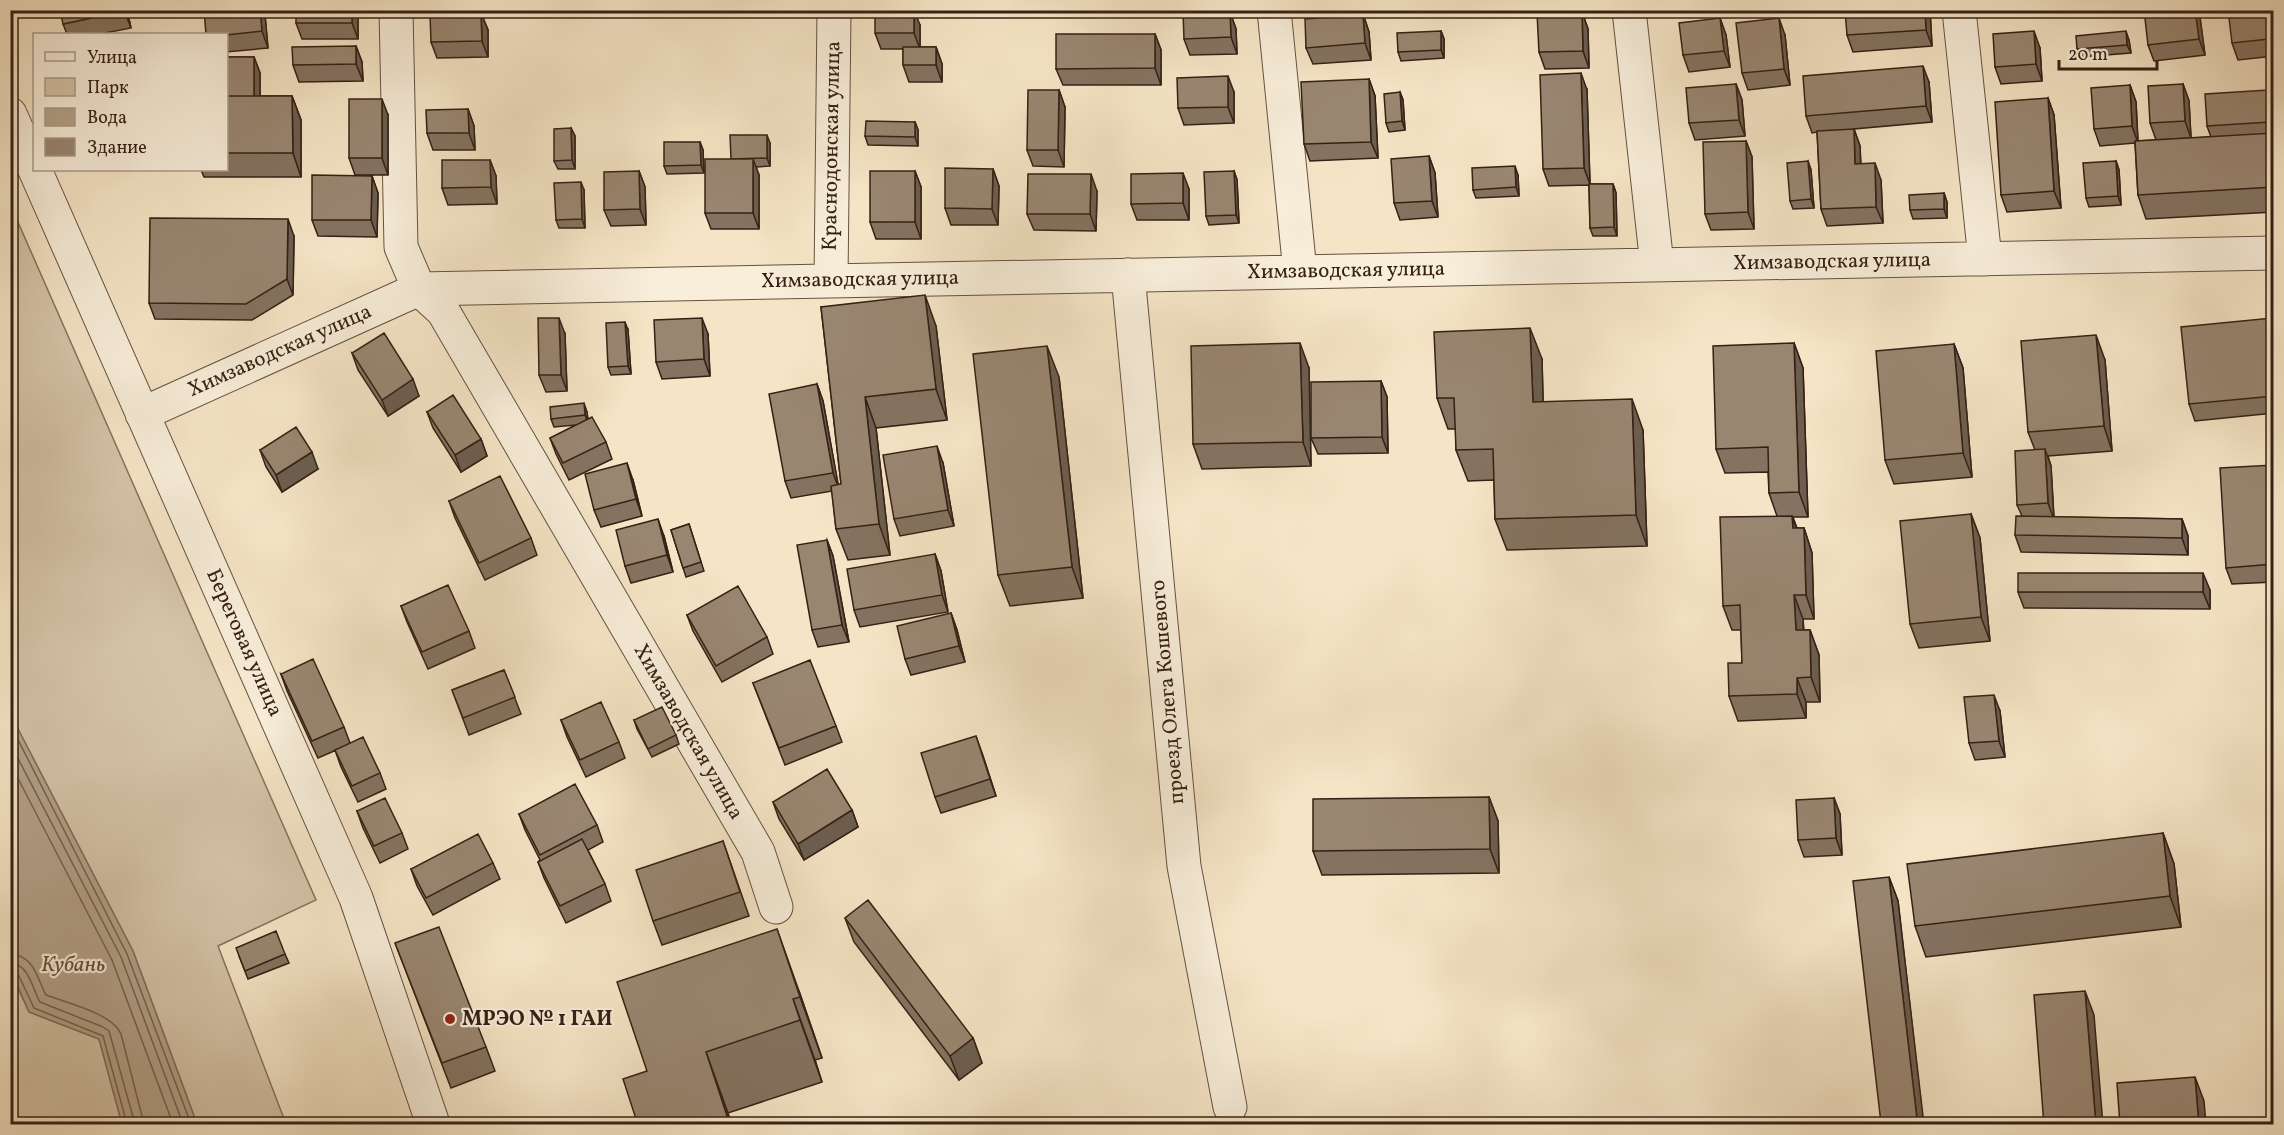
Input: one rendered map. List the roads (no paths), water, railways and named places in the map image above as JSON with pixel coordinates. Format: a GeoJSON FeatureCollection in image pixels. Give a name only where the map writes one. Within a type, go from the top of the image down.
{"type":"FeatureCollection","features":[{"type":"Feature","properties":{"kind":"street"},"geometry":{"type":"LineString","coordinates":[[396,10],[401,247],[419,289]]}},
{"type":"Feature","properties":{"kind":"street","name":"Краснодонская улица"},"geometry":{"type":"LineString","coordinates":[[831,281],[834,10]]}},
{"type":"Feature","properties":{"kind":"street"},"geometry":{"type":"LineString","coordinates":[[1274,10],[1300,272]]}},
{"type":"Feature","properties":{"kind":"street"},"geometry":{"type":"LineString","coordinates":[[1629,10],[1657,265]]}},
{"type":"Feature","properties":{"kind":"street"},"geometry":{"type":"LineString","coordinates":[[1959,10],[1985,259]]}},
{"type":"Feature","properties":{"kind":"street","name":"Береговая улица"},"geometry":{"type":"LineString","coordinates":[[10,114],[33,165]]}},
{"type":"Feature","properties":{"kind":"street","name":"Береговая улица"},"geometry":{"type":"LineString","coordinates":[[36,171],[356,898],[433,1125]]}},
{"type":"Feature","properties":{"kind":"street","name":"Химзаводская улица"},"geometry":{"type":"LineString","coordinates":[[142,414],[419,289],[2274,253]]}},
{"type":"Feature","properties":{"kind":"street","name":"проезд Олега Кошевого"},"geometry":{"type":"LineString","coordinates":[[1128,275],[1184,866],[1230,1107]]}},
{"type":"Feature","properties":{"kind":"street","name":"Химзаводская улица"},"geometry":{"type":"LineString","coordinates":[[419,289],[443,311],[758,852],[776,907]]}},
{"type":"Feature","properties":{"kind":"water","name":"Кубань"},"geometry":{"type":"Polygon","coordinates":[[[10,702],[18,729],[133,951],[197,1124],[122,1124],[99,1039],[29,1012],[11,971],[10,702]]]}},
{"type":"Feature","properties":{"kind":"place","name":"МРЭО № 1 ГАИ"},"geometry":{"type":"Point","coordinates":[450,1019]}}]}
